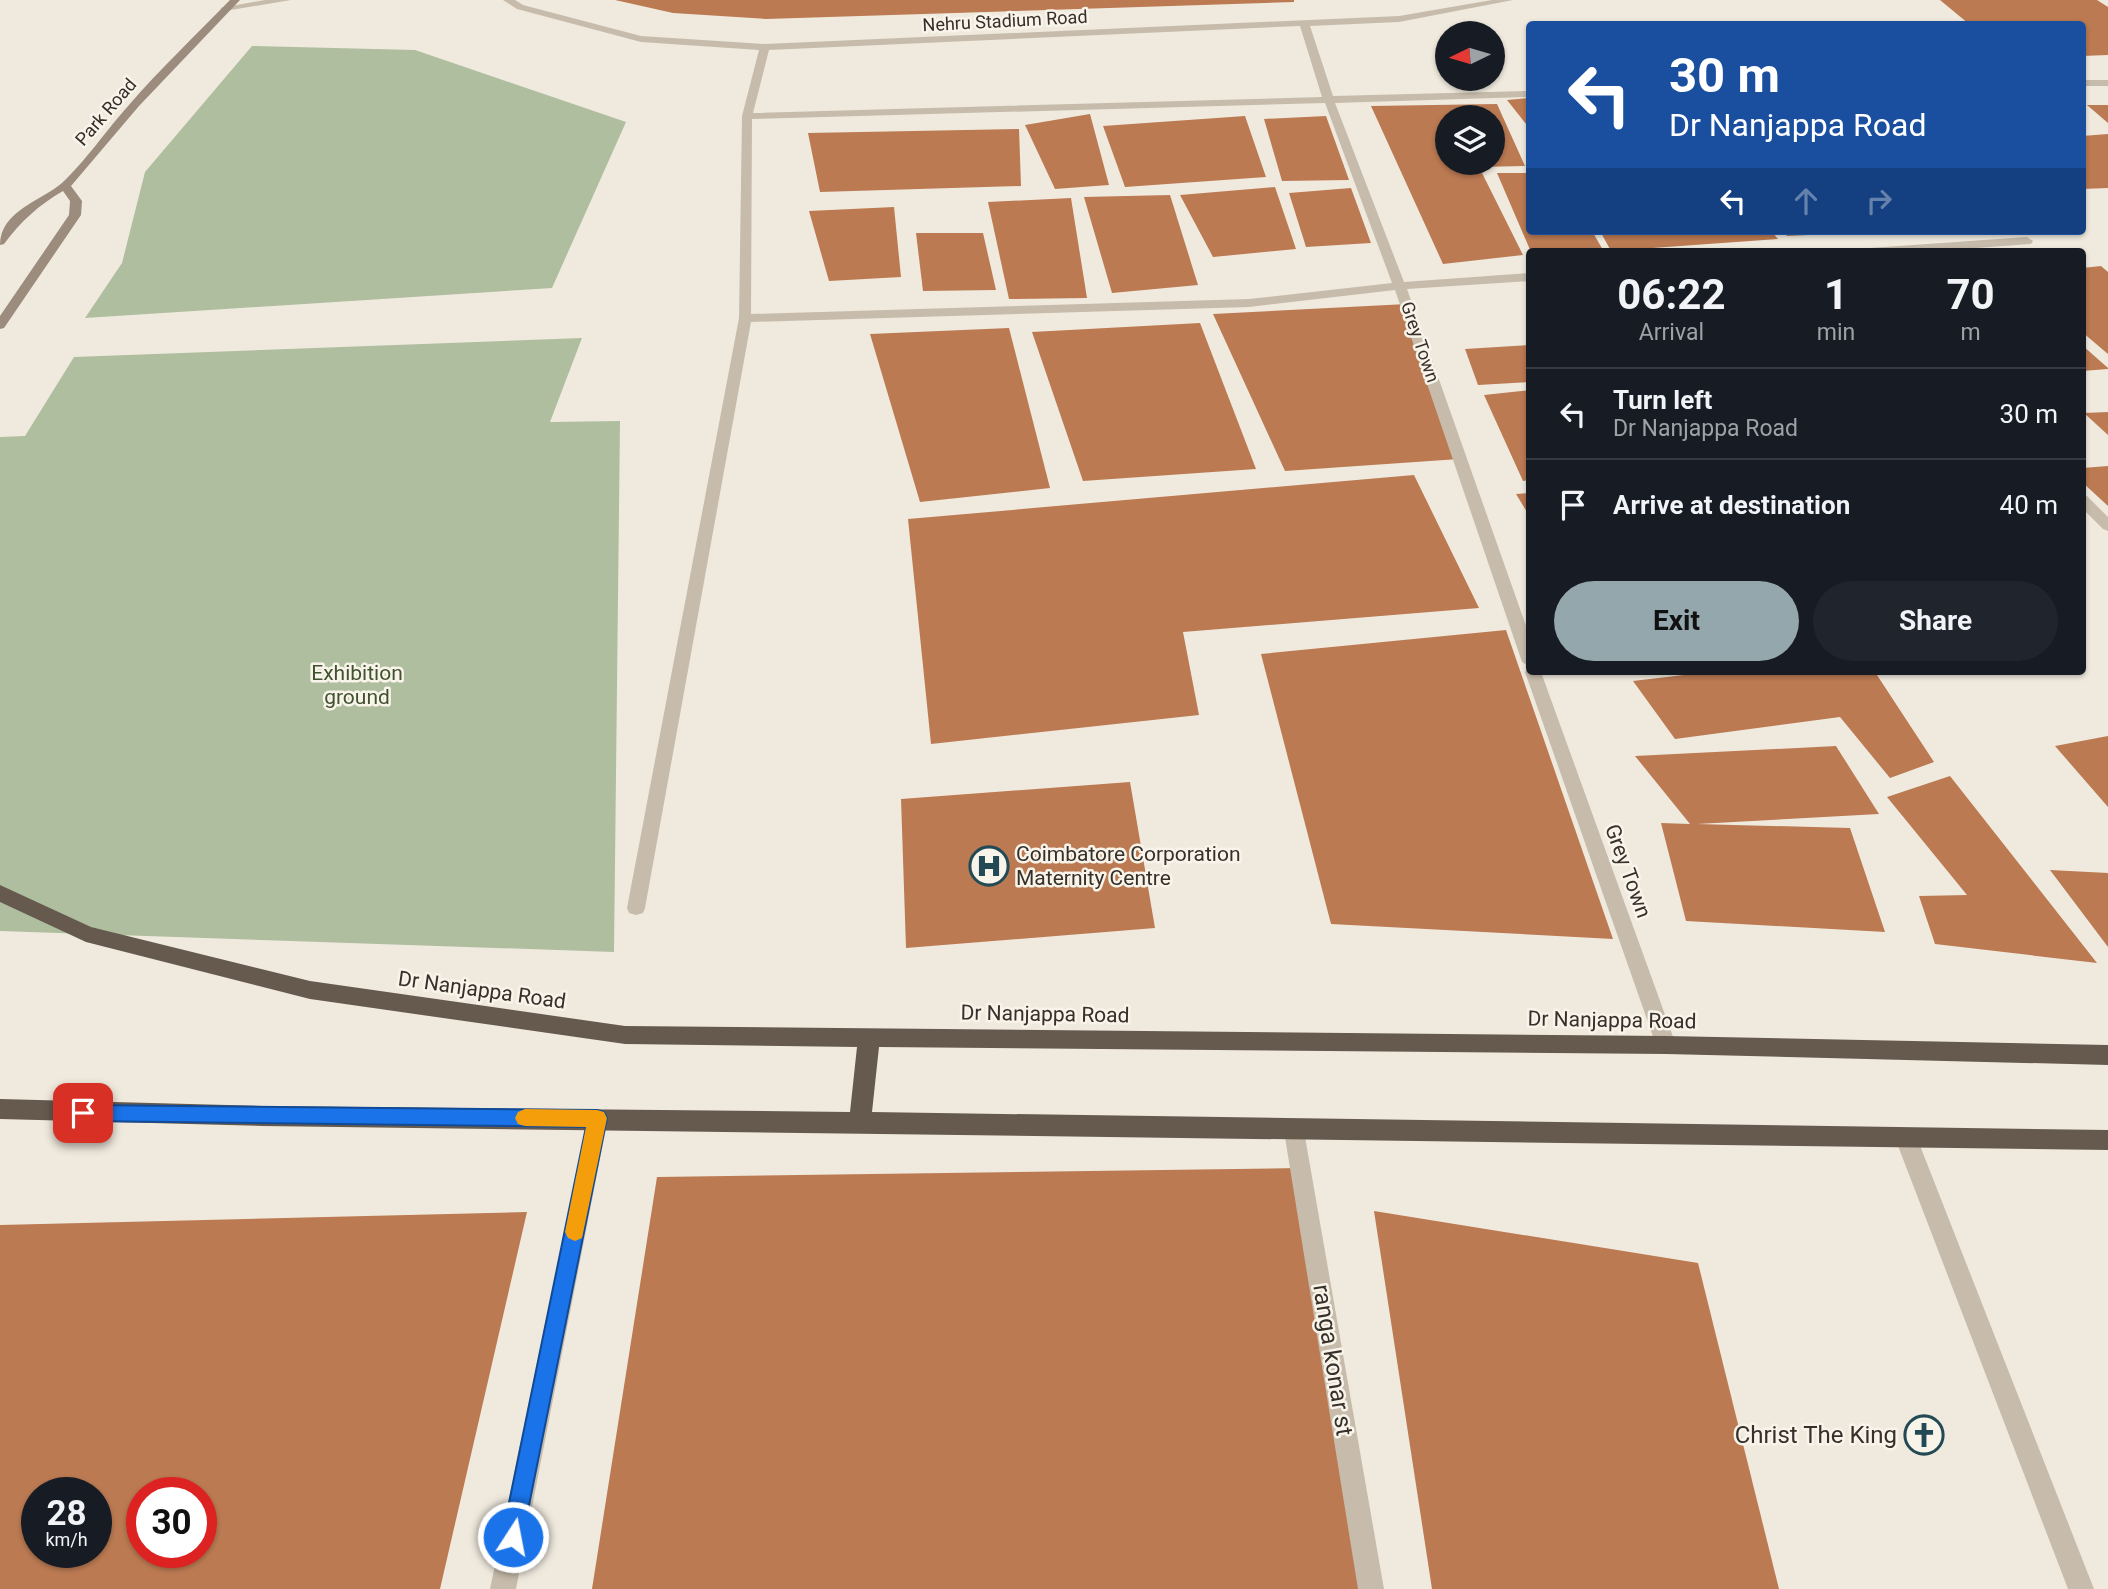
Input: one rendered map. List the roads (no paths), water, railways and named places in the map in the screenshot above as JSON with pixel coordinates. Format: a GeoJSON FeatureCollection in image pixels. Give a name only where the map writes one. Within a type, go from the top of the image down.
{"type":"FeatureCollection","features":[{"type":"Feature","properties":{"kind":"highway","name":"Dr Nanjappa Road"},"geometry":{"type":"LineString","coordinates":[[0,893],[86,934],[310,990],[625,1035],[1666,1045],[2108,1055]]}},
{"type":"Feature","properties":{"kind":"highway"},"geometry":{"type":"LineString","coordinates":[[860,1122],[869,1037]]}},
{"type":"Feature","properties":{"kind":"highway"},"geometry":{"type":"LineString","coordinates":[[0,1109],[138,1115],[597,1118],[1294,1131],[2108,1140]]}},
{"type":"Feature","properties":{"kind":"main road","name":"Park Road"},"geometry":{"type":"LineString","coordinates":[[0,242],[17,219],[41,199],[65,186],[135,104],[235,0]]}},
{"type":"Feature","properties":{"kind":"main road"},"geometry":{"type":"LineString","coordinates":[[0,325],[75,215],[76,201],[65,186]]}},
{"type":"Feature","properties":{"kind":"street"},"geometry":{"type":"LineString","coordinates":[[225,8],[286,0]]}},
{"type":"Feature","properties":{"kind":"street","name":"Nehru Stadium Road"},"geometry":{"type":"LineString","coordinates":[[508,0],[520,7],[641,39],[765,47],[1399,19],[1508,0]]}},
{"type":"Feature","properties":{"kind":"street","name":"Grey Town"},"geometry":{"type":"LineString","coordinates":[[1304,23],[1328,98],[1400,286],[1526,650]]}},
{"type":"Feature","properties":{"kind":"street"},"geometry":{"type":"LineString","coordinates":[[636,908],[745,318],[747,116],[765,47]]}},
{"type":"Feature","properties":{"kind":"street"},"geometry":{"type":"LineString","coordinates":[[2086,83],[2108,83]]}},
{"type":"Feature","properties":{"kind":"street"},"geometry":{"type":"LineString","coordinates":[[747,116],[1526,94]]}},
{"type":"Feature","properties":{"kind":"street"},"geometry":{"type":"LineString","coordinates":[[1922,248],[2027,240]]}},
{"type":"Feature","properties":{"kind":"street"},"geometry":{"type":"LineString","coordinates":[[745,318],[1249,303],[1400,286],[1526,277]]}},
{"type":"Feature","properties":{"kind":"street"},"geometry":{"type":"LineString","coordinates":[[2086,503],[2108,526]]}},
{"type":"Feature","properties":{"kind":"street","name":"Grey Town"},"geometry":{"type":"LineString","coordinates":[[1534,675],[1666,1045]]}},
{"type":"Feature","properties":{"kind":"street"},"geometry":{"type":"LineString","coordinates":[[503,1589],[597,1118]]}},
{"type":"Feature","properties":{"kind":"street","name":"ranga konar st"},"geometry":{"type":"LineString","coordinates":[[1294,1131],[1371,1589]]}},
{"type":"Feature","properties":{"kind":"street"},"geometry":{"type":"LineString","coordinates":[[1906,1138],[2081,1589]]}},
{"type":"Feature","properties":{"kind":"place","name":"Coimbatore Corporation Maternity Centre"},"geometry":{"type":"Point","coordinates":[989,866]}},
{"type":"Feature","properties":{"kind":"place","name":"Christ The King"},"geometry":{"type":"Point","coordinates":[1924,1435]}},
{"type":"Feature","properties":{"kind":"park label","name":"Exhibition ground"},"geometry":{"type":"Point","coordinates":[357,685]}}]}
